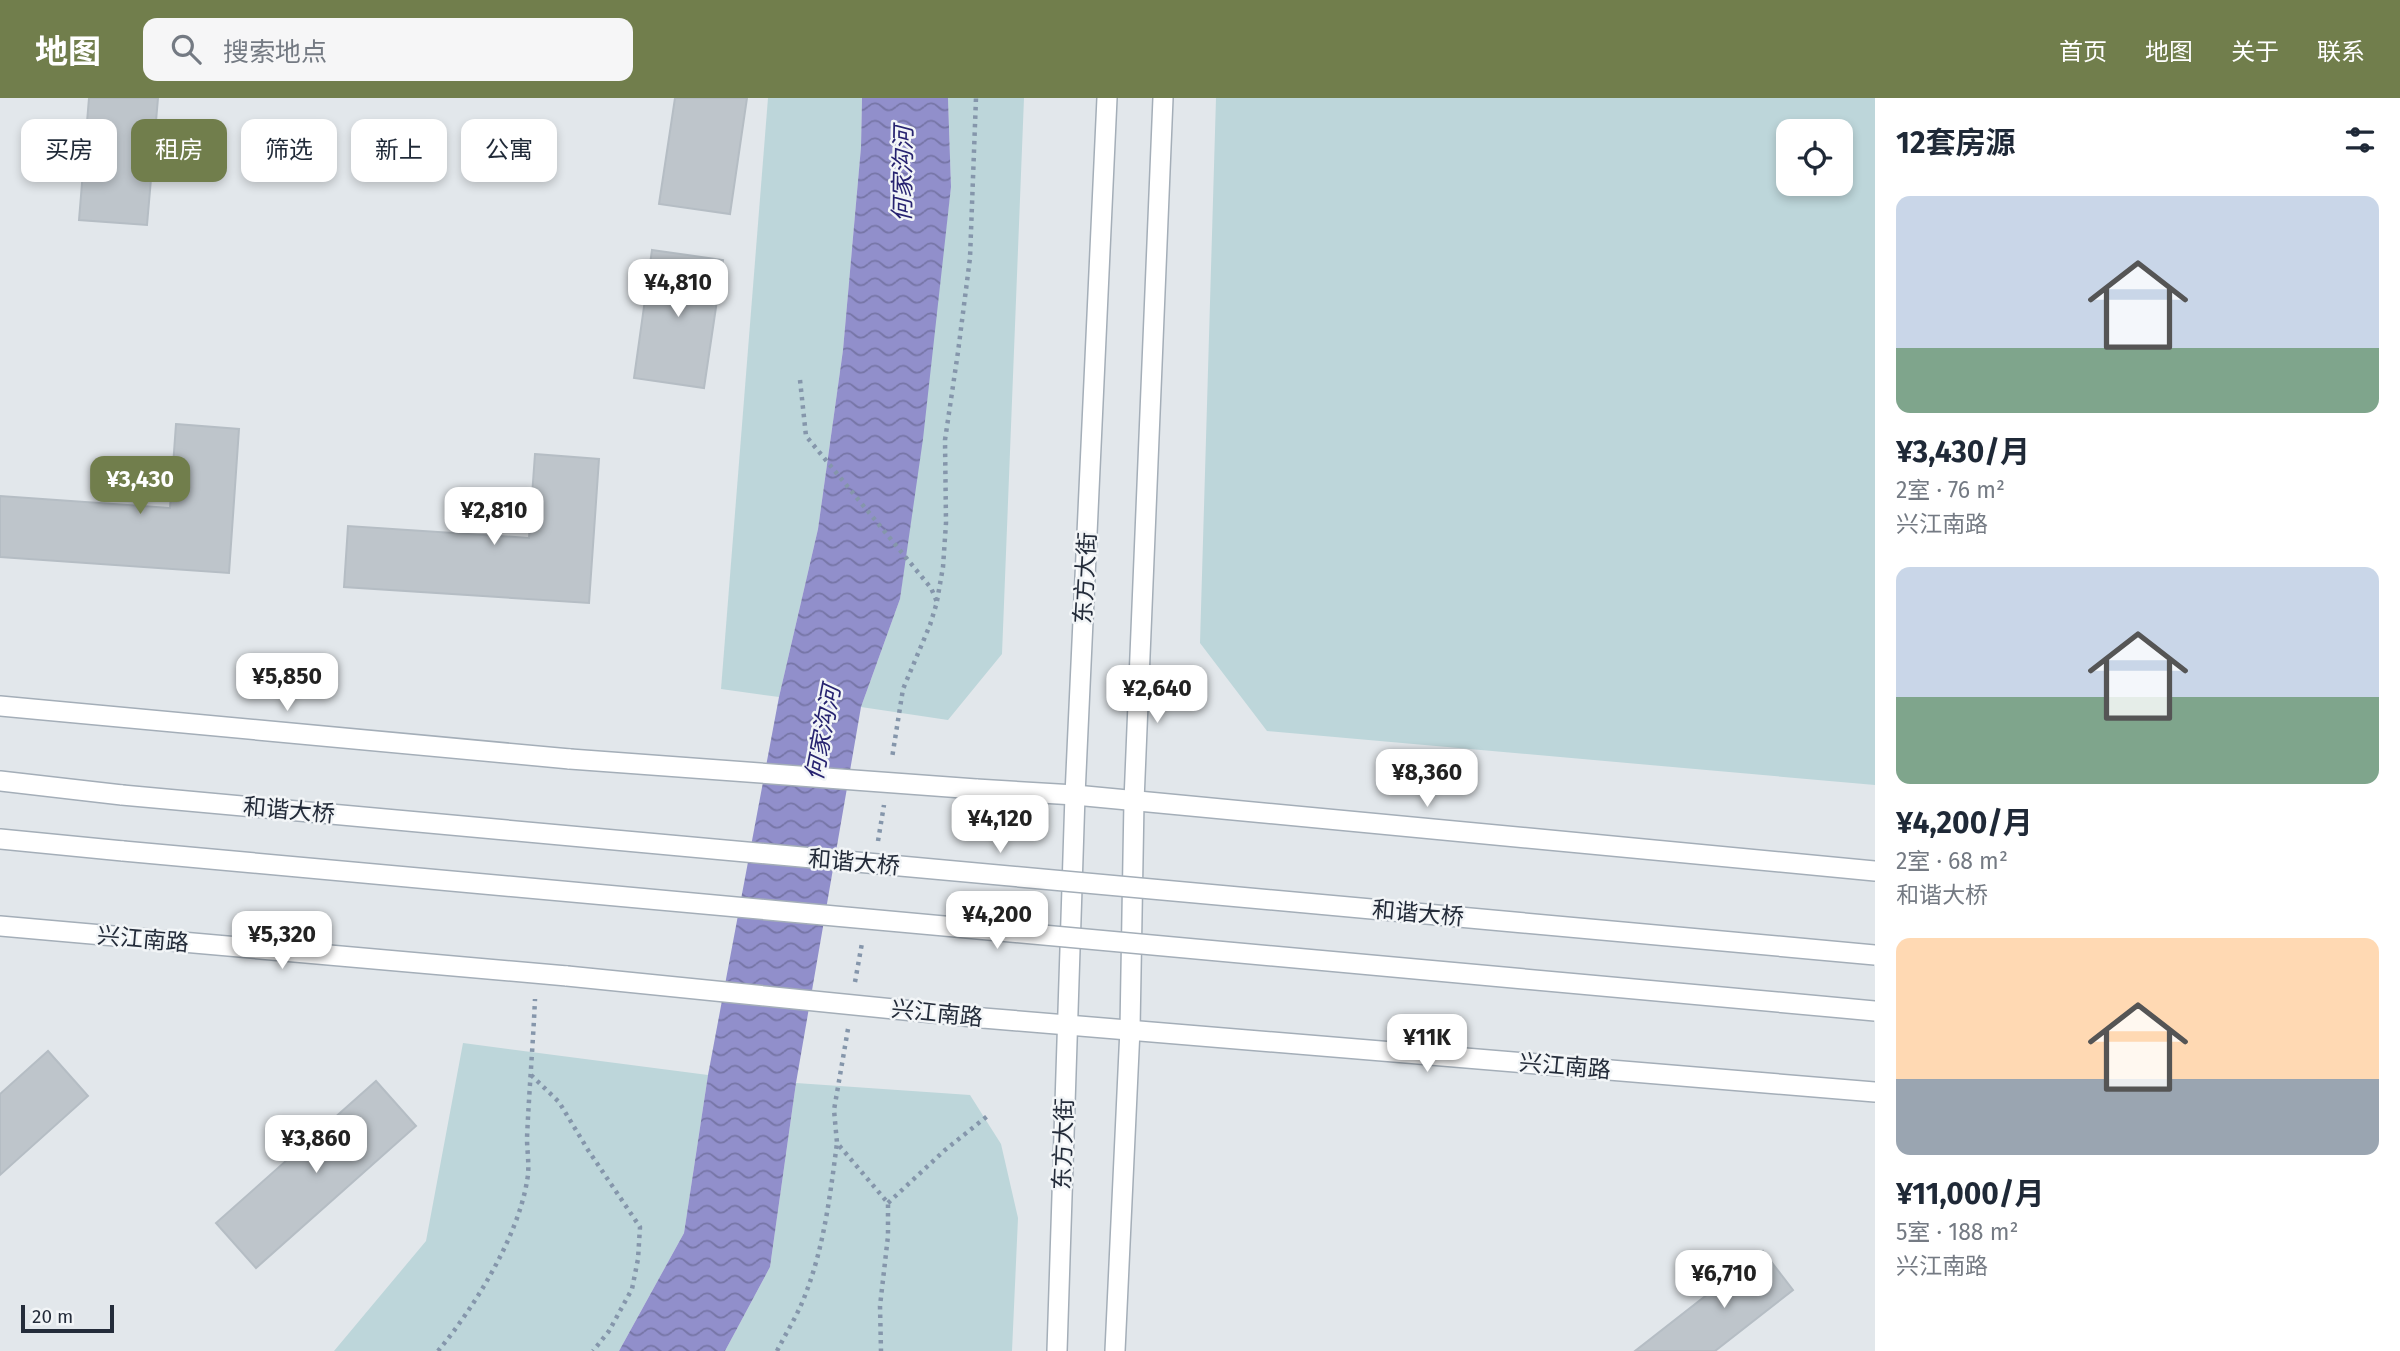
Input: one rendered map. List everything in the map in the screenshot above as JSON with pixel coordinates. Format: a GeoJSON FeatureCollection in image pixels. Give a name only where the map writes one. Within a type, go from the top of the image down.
{"type":"FeatureCollection","features":[{"type":"Feature","properties":{"kind":"main road","name":"东方大街"},"geometry":{"type":"LineString","coordinates":[[1057,1351],[1075,795],[1107,98]]}},
{"type":"Feature","properties":{"kind":"main road"},"geometry":{"type":"LineString","coordinates":[[1115,1351],[1130,1029],[1134,802],[1163,98]]}},
{"type":"Feature","properties":{"kind":"main road"},"geometry":{"type":"LineString","coordinates":[[0,706],[570,760],[1075,795],[1875,871]]}},
{"type":"Feature","properties":{"kind":"main road","name":"和谐大桥"},"geometry":{"type":"LineString","coordinates":[[0,781],[122,795],[1875,955]]}},
{"type":"Feature","properties":{"kind":"main road"},"geometry":{"type":"LineString","coordinates":[[0,839],[1875,1010]]}},
{"type":"Feature","properties":{"kind":"main road","name":"兴江南路"},"geometry":{"type":"LineString","coordinates":[[0,926],[537,973],[983,1018],[1875,1092]]}},
{"type":"Feature","properties":{"kind":"path"},"geometry":{"type":"LineString","coordinates":[[890,771],[903,689],[930,625],[943,567],[946,523],[944,440],[970,258],[976,98]]}},
{"type":"Feature","properties":{"kind":"path"},"geometry":{"type":"LineString","coordinates":[[800,380],[806,436],[916,570],[937,602]]}},
{"type":"Feature","properties":{"kind":"path"},"geometry":{"type":"LineString","coordinates":[[877,852],[885,798]]}},
{"type":"Feature","properties":{"kind":"path"},"geometry":{"type":"LineString","coordinates":[[854,988],[863,933]]}},
{"type":"Feature","properties":{"kind":"path"},"geometry":{"type":"LineString","coordinates":[[438,1351],[462,1322],[496,1264],[528,1180],[537,973]]}},
{"type":"Feature","properties":{"kind":"path"},"geometry":{"type":"LineString","coordinates":[[777,1351],[803,1300],[825,1232],[837,1143],[834,1110],[848,1029]]}},
{"type":"Feature","properties":{"kind":"path"},"geometry":{"type":"LineString","coordinates":[[531,1075],[559,1102],[587,1150],[640,1227],[638,1259],[632,1289],[609,1331],[593,1351]]}},
{"type":"Feature","properties":{"kind":"path"},"geometry":{"type":"LineString","coordinates":[[888,1203],[954,1142],[990,1114]]}},
{"type":"Feature","properties":{"kind":"path"},"geometry":{"type":"LineString","coordinates":[[837,1143],[888,1203],[888,1236],[880,1306],[881,1351]]}},
{"type":"Feature","properties":{"kind":"shaded area"},"geometry":{"type":"Polygon","coordinates":[[[768,98],[862,98],[861,147],[843,350],[818,529],[779,697],[721,689],[768,98]]]}},
{"type":"Feature","properties":{"kind":"shaded area"},"geometry":{"type":"Polygon","coordinates":[[[948,98],[1024,98],[1002,654],[948,720],[861,707],[900,599],[951,187],[948,98]]]}},
{"type":"Feature","properties":{"kind":"shaded area"},"geometry":{"type":"Polygon","coordinates":[[[1216,98],[1875,98],[1875,785],[1267,731],[1200,643],[1216,98]]]}},
{"type":"Feature","properties":{"kind":"shaded area"},"geometry":{"type":"Polygon","coordinates":[[[463,1043],[708,1075],[684,1233],[619,1351],[334,1351],[426,1241],[463,1043]]]}},
{"type":"Feature","properties":{"kind":"shaded area"},"geometry":{"type":"Polygon","coordinates":[[[796,1083],[970,1095],[1001,1144],[1018,1218],[1012,1351],[725,1351],[770,1267],[796,1083]]]}},
{"type":"Feature","properties":{"kind":"water","name":"何家沟河"},"geometry":{"type":"Polygon","coordinates":[[[862,98],[948,98],[951,187],[923,439],[900,599],[861,707],[796,1083],[770,1267],[725,1351],[619,1351],[684,1233],[708,1075],[779,697],[818,529],[843,350],[861,147],[862,98]]]}},
{"type":"Feature","properties":{"kind":"building"},"geometry":{"type":"Polygon","coordinates":[[[89,98],[158,98],[156,119],[131,119],[131,182],[151,182],[147,225],[79,220],[82,182],[117,182],[117,119],[87,119],[89,98]]]}},
{"type":"Feature","properties":{"kind":"building"},"geometry":{"type":"Polygon","coordinates":[[[675,98],[747,98],[730,214],[659,204],[675,98]]]}},
{"type":"Feature","properties":{"kind":"building"},"geometry":{"type":"Polygon","coordinates":[[[652,250],[723,260],[704,388],[634,378],[652,250]]]}},
{"type":"Feature","properties":{"kind":"building"},"geometry":{"type":"Polygon","coordinates":[[[176,424],[239,429],[229,573],[0,557],[0,496],[170,508],[176,424]]]}},
{"type":"Feature","properties":{"kind":"building"},"geometry":{"type":"Polygon","coordinates":[[[535,454],[599,459],[589,603],[344,587],[348,526],[529,538],[535,454]]]}},
{"type":"Feature","properties":{"kind":"building"},"geometry":{"type":"Polygon","coordinates":[[[48,1051],[88,1096],[0,1175],[0,1094],[48,1051]]]}},
{"type":"Feature","properties":{"kind":"building"},"geometry":{"type":"Polygon","coordinates":[[[376,1081],[416,1126],[256,1268],[216,1223],[376,1081]]]}},
{"type":"Feature","properties":{"kind":"building"},"geometry":{"type":"Polygon","coordinates":[[[1763,1251],[1793,1290],[1715,1351],[1635,1351],[1763,1251]]]}}]}
